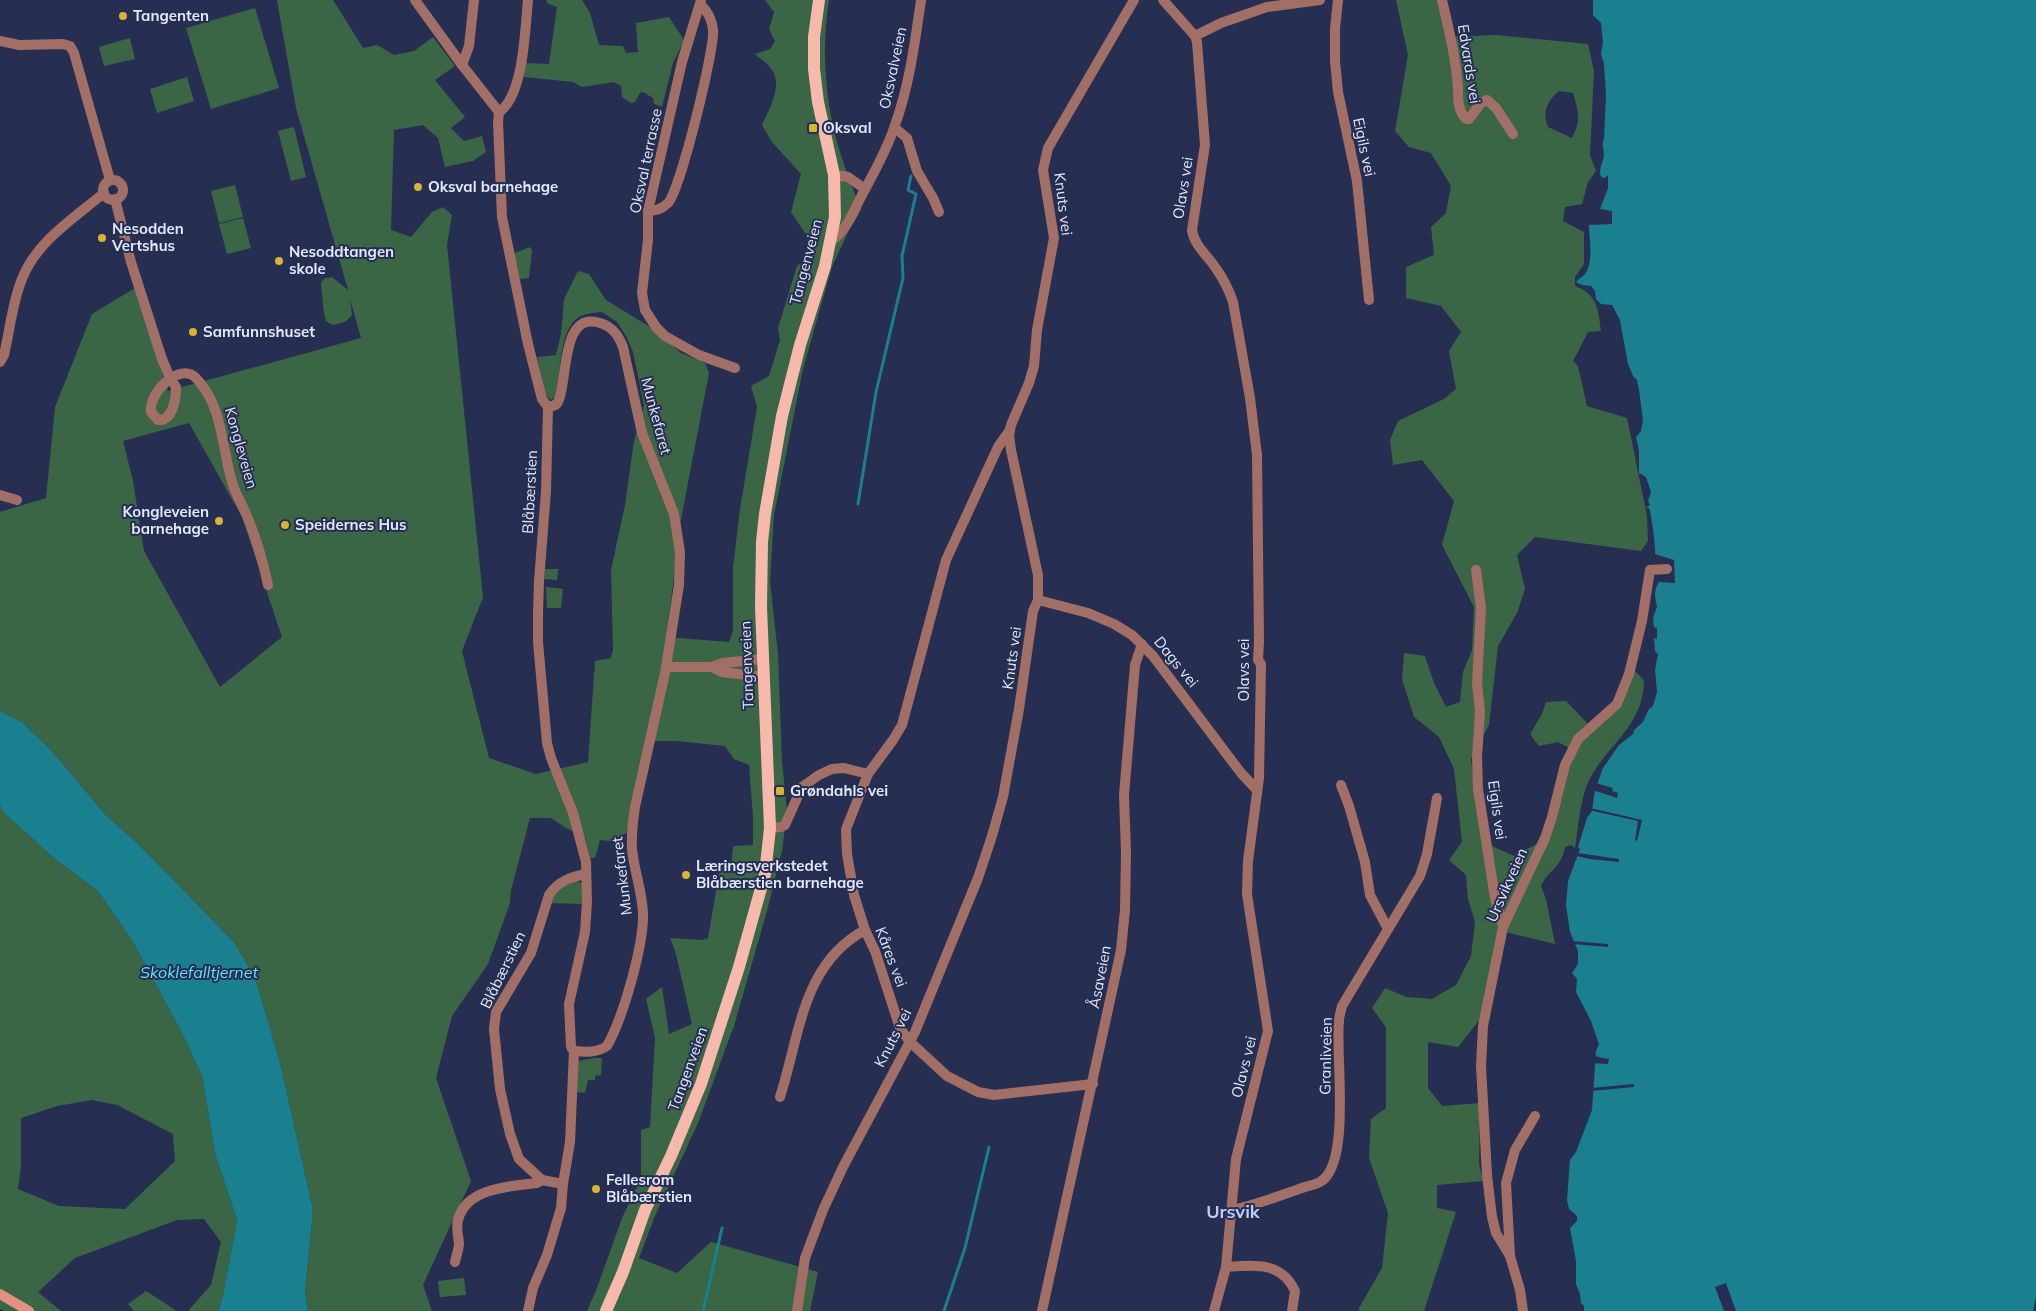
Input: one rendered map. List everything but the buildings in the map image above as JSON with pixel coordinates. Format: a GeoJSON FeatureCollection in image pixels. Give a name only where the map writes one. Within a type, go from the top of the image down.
{"type":"FeatureCollection","features":[{"type":"Feature","properties":{"kind":"main road","name":"Tangenveien"},"geometry":{"type":"LineString","coordinates":[[606,1311],[645,1210],[675,1149],[702,1084],[761,892],[767,858],[770,828],[762,677],[762,550],[770,483],[791,380],[831,241],[836,206],[834,175],[818,102],[814,69],[814,37],[819,0]]}},
{"type":"Feature","properties":{"kind":"main road"},"geometry":{"type":"LineString","coordinates":[[0,1294],[29,1311]]}},
{"type":"Feature","properties":{"kind":"street"},"geometry":{"type":"LineString","coordinates":[[415,0],[499,112],[505,108],[511,99],[516,84],[528,0]]}},
{"type":"Feature","properties":{"kind":"street"},"geometry":{"type":"LineString","coordinates":[[462,65],[469,46],[474,0]]}},
{"type":"Feature","properties":{"kind":"street","name":"Oksvalveien"},"geometry":{"type":"LineString","coordinates":[[831,241],[841,233],[895,128],[910,66],[921,0]]}},
{"type":"Feature","properties":{"kind":"street","name":"Knuts vei"},"geometry":{"type":"LineString","coordinates":[[796,1311],[805,1258],[823,1210],[843,1167],[915,1032],[978,878],[1003,797],[1020,709],[1033,611],[1038,600],[1038,575],[1011,450],[1010,430],[1030,383],[1034,366],[1042,295],[1054,238],[1043,170],[1048,148],[1134,0]]}},
{"type":"Feature","properties":{"kind":"street"},"geometry":{"type":"LineString","coordinates":[[1163,0],[1195,36],[1222,23],[1267,7],[1320,0]]}},
{"type":"Feature","properties":{"kind":"street","name":"Eigils vei"},"geometry":{"type":"LineString","coordinates":[[1338,0],[1335,53],[1338,92],[1357,181],[1369,300]]}},
{"type":"Feature","properties":{"kind":"street","name":"Edvards vei"},"geometry":{"type":"LineString","coordinates":[[1442,0],[1455,55],[1458,98],[1462,115],[1469,119],[1481,103],[1487,100],[1496,108],[1513,134]]}},
{"type":"Feature","properties":{"kind":"street"},"geometry":{"type":"LineString","coordinates":[[648,211],[657,210],[666,205],[675,193],[702,92],[713,41],[713,31],[707,10],[700,2]]}},
{"type":"Feature","properties":{"kind":"street","name":"Oksval terrasse"},"geometry":{"type":"LineString","coordinates":[[700,2],[682,62],[648,211],[648,240],[642,283],[645,310],[656,327],[676,343],[699,355],[735,368]]}},
{"type":"Feature","properties":{"kind":"street","name":"Olavs vei"},"geometry":{"type":"LineString","coordinates":[[1195,36],[1204,116],[1205,144],[1192,230],[1193,237],[1216,268],[1228,288],[1233,302],[1250,398],[1256,455],[1260,641],[1258,660],[1261,664],[1260,770],[1248,862],[1247,894],[1268,1031],[1236,1159],[1226,1267],[1214,1311]]}},
{"type":"Feature","properties":{"kind":"street","name":"Kongleveien"},"geometry":{"type":"LineString","coordinates":[[0,41],[19,45],[63,44],[70,46],[74,53],[110,180],[118,182],[122,187],[122,194],[115,199],[130,262],[162,359],[170,378],[185,373],[194,376],[220,420],[234,487],[248,517],[259,549],[268,585]]}},
{"type":"Feature","properties":{"kind":"street","name":"Blåbærstien"},"geometry":{"type":"LineString","coordinates":[[499,112],[502,217],[528,344],[542,400],[548,407],[544,520],[539,581],[538,642],[547,743],[550,758],[573,813],[586,862],[587,902],[584,932],[568,1004],[571,1047],[574,1051],[570,1142],[558,1220],[547,1255],[533,1288],[528,1311]]}},
{"type":"Feature","properties":{"kind":"street"},"geometry":{"type":"LineString","coordinates":[[895,128],[907,138],[917,171],[934,198],[939,212]]}},
{"type":"Feature","properties":{"kind":"street"},"geometry":{"type":"LineString","coordinates":[[834,175],[848,177],[865,189]]}},
{"type":"Feature","properties":{"kind":"street"},"geometry":{"type":"LineString","coordinates":[[110,180],[104,186],[104,193],[109,199],[115,199]]}},
{"type":"Feature","properties":{"kind":"street"},"geometry":{"type":"LineString","coordinates":[[0,362],[4,355],[21,281],[33,256],[104,193]]}},
{"type":"Feature","properties":{"kind":"street","name":"Munkefaret"},"geometry":{"type":"LineString","coordinates":[[548,407],[554,406],[559,401],[563,384],[566,352],[578,328],[591,321],[612,328],[618,334],[623,347],[642,433],[669,498],[678,532],[680,552],[679,586],[666,666],[634,807],[632,850],[643,912],[641,939],[624,1004],[610,1041],[603,1048],[588,1052],[574,1051]]}},
{"type":"Feature","properties":{"kind":"street"},"geometry":{"type":"LineString","coordinates":[[770,828],[785,825],[802,787],[819,775],[832,770],[844,768],[868,774],[893,740],[902,725],[946,560],[998,446],[1008,429],[1010,430]]}},
{"type":"Feature","properties":{"kind":"street"},"geometry":{"type":"LineString","coordinates":[[0,495],[17,500]]}},
{"type":"Feature","properties":{"kind":"street","name":"Ursvikveien"},"geometry":{"type":"LineString","coordinates":[[1523,1311],[1520,1290],[1510,1256],[1496,1233],[1492,1216],[1487,1175],[1481,1066],[1483,1026],[1503,927],[1545,838],[1564,765],[1578,739],[1612,710],[1620,698],[1639,636],[1650,570],[1667,569]]}},
{"type":"Feature","properties":{"kind":"street","name":"Eigils vei"},"geometry":{"type":"LineString","coordinates":[[1476,570],[1481,608],[1477,683],[1480,712],[1477,781],[1495,898],[1503,927]]}},
{"type":"Feature","properties":{"kind":"street","name":"Dags vei"},"geometry":{"type":"LineString","coordinates":[[1038,600],[1088,614],[1126,630],[1153,656],[1241,773],[1257,790]]}},
{"type":"Feature","properties":{"kind":"street","name":"Åsaveien"},"geometry":{"type":"LineString","coordinates":[[1042,1311],[1125,924],[1126,853],[1124,795],[1135,665],[1142,644]]}},
{"type":"Feature","properties":{"kind":"street"},"geometry":{"type":"LineString","coordinates":[[712,668],[723,663],[762,659]]}},
{"type":"Feature","properties":{"kind":"street"},"geometry":{"type":"LineString","coordinates":[[666,666],[712,668],[722,672],[762,677]]}},
{"type":"Feature","properties":{"kind":"street","name":"Kåres vei"},"geometry":{"type":"LineString","coordinates":[[868,774],[849,822],[846,837],[852,888],[900,1028],[909,1041],[946,1076],[978,1092],[994,1095],[1092,1084]]}},
{"type":"Feature","properties":{"kind":"street"},"geometry":{"type":"LineString","coordinates":[[1341,785],[1365,862],[1370,895],[1388,929]]}},
{"type":"Feature","properties":{"kind":"street","name":"Granliveien"},"geometry":{"type":"LineString","coordinates":[[1232,1210],[1280,1196],[1321,1181],[1328,1173],[1334,1161],[1338,1144],[1340,1102],[1338,1021],[1346,999],[1420,876],[1427,854],[1437,798]]}},
{"type":"Feature","properties":{"kind":"street","name":"Blåbærstien"},"geometry":{"type":"LineString","coordinates":[[542,1180],[518,1159],[510,1134],[500,1089],[494,1029],[496,1012],[531,953],[549,895],[554,887],[562,882],[586,874]]}},
{"type":"Feature","properties":{"kind":"street"},"geometry":{"type":"LineString","coordinates":[[780,1097],[812,988],[827,961],[835,951],[865,930]]}},
{"type":"Feature","properties":{"kind":"street"},"geometry":{"type":"LineString","coordinates":[[1510,1256],[1506,1183],[1515,1150],[1535,1116]]}},
{"type":"Feature","properties":{"kind":"street"},"geometry":{"type":"LineString","coordinates":[[455,1262],[459,1244],[458,1219],[469,1200],[492,1190],[537,1183],[542,1180],[563,1184]]}},
{"type":"Feature","properties":{"kind":"street"},"geometry":{"type":"LineString","coordinates":[[1226,1267],[1261,1266],[1275,1269],[1285,1275],[1295,1291],[1292,1311]]}},
{"type":"Feature","properties":{"kind":"shaded area"},"geometry":{"type":"Polygon","coordinates":[[[277,0],[333,0],[363,48],[377,45],[394,55],[414,51],[433,37],[455,66],[435,80],[465,117],[451,128],[464,141],[482,136],[486,152],[473,161],[445,167],[438,138],[423,125],[394,130],[391,230],[411,237],[432,212],[443,207],[452,215],[447,245],[483,597],[462,651],[489,758],[536,774],[588,762],[595,661],[611,658],[613,650],[611,570],[625,505],[634,441],[644,406],[633,352],[627,338],[617,322],[602,312],[582,316],[576,319],[570,326],[563,344],[557,395],[551,400],[545,394],[537,357],[556,355],[561,334],[564,299],[578,271],[589,274],[606,300],[650,327],[681,353],[705,363],[709,373],[675,551],[675,570],[666,637],[729,642],[733,631],[733,568],[740,509],[757,407],[751,386],[769,376],[780,340],[778,328],[797,266],[805,261],[809,239],[791,212],[801,174],[772,142],[762,125],[774,98],[776,83],[771,68],[755,54],[770,49],[775,41],[769,29],[774,12],[765,0],[829,0],[825,38],[828,96],[840,152],[861,210],[850,228],[832,267],[803,369],[774,515],[770,581],[778,654],[782,761],[787,811],[782,851],[734,1026],[698,1123],[655,1216],[639,1258],[677,1273],[711,1242],[818,1272],[810,1311],[587,1311],[622,1218],[641,1179],[641,1130],[650,1127],[655,1038],[646,999],[662,987],[669,1034],[692,1024],[675,950],[670,938],[702,940],[708,938],[720,868],[731,868],[733,846],[753,845],[749,765],[734,759],[725,746],[677,741],[648,741],[627,833],[610,841],[600,840],[595,858],[590,858],[585,837],[551,818],[530,818],[511,890],[510,903],[488,964],[452,1016],[436,1078],[471,1181],[423,1285],[432,1311],[308,1311],[305,1291],[313,1210],[279,1058],[255,978],[234,942],[140,846],[104,813],[51,750],[23,723],[0,711],[0,512],[46,498],[55,407],[92,314],[135,288],[168,391],[361,338],[350,299],[352,315],[345,322],[333,325],[326,321],[324,314],[321,283],[325,278],[332,277],[348,290],[296,108],[277,0]],[[189,423],[123,441],[133,481],[144,551],[220,687],[282,637],[242,517],[189,423]]]}},
{"type":"Feature","properties":{"kind":"shaded area"},"geometry":{"type":"Polygon","coordinates":[[[547,0],[582,0],[590,13],[599,45],[623,46],[626,53],[638,52],[636,23],[669,17],[684,40],[673,63],[662,107],[654,104],[653,98],[643,92],[640,93],[635,102],[631,103],[622,97],[621,86],[614,82],[582,87],[573,82],[524,77],[526,63],[549,64],[557,7],[547,3],[547,0]]]}},
{"type":"Feature","properties":{"kind":"shaded area"},"geometry":{"type":"Polygon","coordinates":[[[1396,0],[1438,0],[1449,37],[1495,35],[1588,44],[1594,71],[1590,155],[1596,171],[1588,182],[1582,204],[1565,207],[1563,221],[1584,232],[1584,264],[1575,277],[1575,286],[1593,298],[1598,309],[1601,331],[1588,332],[1573,361],[1578,366],[1587,406],[1627,418],[1647,516],[1648,541],[1641,551],[1535,537],[1517,555],[1525,589],[1517,613],[1498,646],[1489,725],[1471,759],[1476,800],[1492,846],[1514,856],[1542,841],[1566,769],[1575,751],[1558,742],[1539,746],[1530,734],[1542,714],[1546,702],[1566,701],[1589,725],[1604,723],[1619,705],[1634,670],[1644,680],[1639,708],[1633,720],[1601,761],[1585,790],[1575,848],[1571,845],[1565,847],[1561,860],[1541,886],[1546,899],[1555,944],[1506,932],[1481,1018],[1458,1047],[1428,1042],[1428,1088],[1442,1106],[1480,1103],[1479,1164],[1483,1181],[1437,1185],[1437,1208],[1456,1212],[1424,1311],[1359,1311],[1382,1268],[1388,1213],[1369,1158],[1371,1119],[1386,1108],[1386,1027],[1372,1008],[1385,988],[1406,997],[1432,999],[1456,985],[1471,956],[1475,922],[1468,899],[1466,875],[1449,860],[1462,842],[1454,769],[1439,737],[1414,717],[1402,679],[1404,653],[1425,656],[1434,683],[1446,707],[1460,702],[1463,672],[1472,650],[1474,607],[1442,545],[1454,501],[1422,460],[1393,465],[1390,440],[1398,421],[1444,399],[1456,389],[1449,351],[1461,332],[1441,306],[1406,298],[1406,267],[1434,255],[1431,227],[1446,213],[1451,186],[1431,153],[1409,147],[1395,131],[1408,55],[1396,0]],[[1559,91],[1551,99],[1545,116],[1548,127],[1572,138],[1578,121],[1577,106],[1573,93],[1559,91]]]}},
{"type":"Feature","properties":{"kind":"shaded area"},"geometry":{"type":"Polygon","coordinates":[[[255,8],[279,88],[211,109],[186,28],[255,8]]]}},
{"type":"Feature","properties":{"kind":"shaded area"},"geometry":{"type":"Polygon","coordinates":[[[130,38],[135,59],[104,66],[99,47],[130,38]]]}},
{"type":"Feature","properties":{"kind":"shaded area"},"geometry":{"type":"Polygon","coordinates":[[[187,77],[194,101],[157,113],[150,89],[187,77]]]}},
{"type":"Feature","properties":{"kind":"shaded area"},"geometry":{"type":"Polygon","coordinates":[[[294,127],[306,177],[291,181],[278,131],[294,127]]]}},
{"type":"Feature","properties":{"kind":"shaded area"},"geometry":{"type":"Polygon","coordinates":[[[235,185],[243,217],[219,223],[211,191],[235,185]]]}},
{"type":"Feature","properties":{"kind":"shaded area"},"geometry":{"type":"Polygon","coordinates":[[[243,218],[251,248],[227,254],[219,224],[243,218]]]}},
{"type":"Feature","properties":{"kind":"shaded area"},"geometry":{"type":"Polygon","coordinates":[[[530,247],[532,251],[529,278],[520,279],[512,254],[530,247]]]}},
{"type":"Feature","properties":{"kind":"shaded area"},"geometry":{"type":"Polygon","coordinates":[[[545,569],[558,569],[557,580],[544,579],[545,569]]]}},
{"type":"Feature","properties":{"kind":"shaded area"},"geometry":{"type":"Polygon","coordinates":[[[546,587],[563,589],[561,608],[547,608],[546,587]]]}},
{"type":"Feature","properties":{"kind":"shaded area"},"geometry":{"type":"Polygon","coordinates":[[[0,805],[2,811],[55,859],[98,891],[133,942],[182,1033],[202,1076],[215,1154],[237,1220],[223,1296],[218,1311],[188,1311],[211,1285],[221,1242],[204,1219],[177,1220],[75,1258],[38,1292],[61,1311],[5,1311],[0,1309],[0,805]],[[92,1100],[57,1106],[21,1118],[21,1167],[18,1189],[59,1206],[125,1209],[175,1161],[173,1134],[117,1105],[92,1100]]]}},
{"type":"Feature","properties":{"kind":"shaded area"},"geometry":{"type":"Polygon","coordinates":[[[578,881],[582,884],[583,904],[549,903],[561,889],[578,881]]]}},
{"type":"Feature","properties":{"kind":"shaded area"},"geometry":{"type":"Polygon","coordinates":[[[602,1058],[601,1075],[595,1076],[595,1080],[588,1080],[585,1093],[576,1092],[576,1065],[579,1061],[602,1058]]]}},
{"type":"Feature","properties":{"kind":"shaded area"},"geometry":{"type":"Polygon","coordinates":[[[464,1278],[466,1295],[440,1297],[438,1281],[464,1278]]]}},
{"type":"Feature","properties":{"kind":"shaded area"},"geometry":{"type":"Polygon","coordinates":[[[146,1291],[177,1311],[134,1311],[128,1304],[146,1291]]]}},
{"type":"Feature","properties":{"kind":"water"},"geometry":{"type":"Polygon","coordinates":[[[1593,0],[2036,0],[2036,1297],[2033,1311],[1584,1311],[1584,1306],[1581,1303],[1576,1284],[1576,1261],[1570,1228],[1577,1221],[1577,1216],[1569,1209],[1567,1200],[1570,1160],[1576,1152],[1592,1110],[1596,1051],[1599,1044],[1591,1021],[1576,992],[1577,979],[1572,973],[1578,964],[1578,951],[1570,932],[1566,905],[1568,881],[1580,849],[1578,847],[1587,818],[1592,811],[1595,790],[1603,768],[1619,745],[1633,734],[1634,730],[1643,722],[1649,709],[1653,706],[1657,692],[1655,670],[1658,654],[1655,651],[1654,638],[1657,639],[1657,628],[1654,627],[1653,618],[1657,607],[1655,591],[1659,582],[1675,583],[1674,560],[1655,554],[1651,516],[1649,508],[1646,508],[1650,505],[1648,501],[1651,492],[1646,477],[1639,473],[1639,451],[1636,437],[1641,431],[1643,420],[1639,390],[1637,380],[1633,376],[1628,364],[1620,320],[1612,305],[1601,304],[1596,299],[1595,291],[1591,286],[1576,282],[1588,269],[1590,250],[1589,225],[1612,224],[1612,211],[1600,209],[1608,188],[1608,175],[1605,178],[1601,177],[1600,172],[1604,155],[1606,96],[1604,64],[1601,54],[1603,43],[1601,23],[1593,15],[1593,0]]]}},
{"type":"Feature","properties":{"kind":"water","name":"Skoklefalltjernet"},"geometry":{"type":"Polygon","coordinates":[[[0,711],[23,723],[51,750],[104,813],[140,846],[234,942],[255,978],[279,1058],[313,1210],[305,1291],[308,1311],[218,1311],[223,1296],[237,1220],[215,1154],[202,1076],[182,1033],[133,942],[98,891],[55,859],[2,811],[0,805],[0,711]]]}},
{"type":"Feature","properties":{"kind":"pier"},"geometry":{"type":"Polygon","coordinates":[[[1596,783],[1613,788],[1612,791],[1618,793],[1617,798],[1593,790],[1596,783]]]}},
{"type":"Feature","properties":{"kind":"pier"},"geometry":{"type":"Polygon","coordinates":[[[1590,808],[1642,820],[1637,841],[1635,840],[1638,821],[1589,810],[1590,808]]]}},
{"type":"Feature","properties":{"kind":"pier"},"geometry":{"type":"Polygon","coordinates":[[[1578,853],[1619,859],[1619,862],[1589,859],[1577,856],[1578,853]]]}},
{"type":"Feature","properties":{"kind":"pier"},"geometry":{"type":"Polygon","coordinates":[[[1571,941],[1608,944],[1608,947],[1573,944],[1571,941]]]}},
{"type":"Feature","properties":{"kind":"pier"},"geometry":{"type":"Polygon","coordinates":[[[1593,1056],[1609,1059],[1608,1064],[1592,1063],[1593,1056]]]}},
{"type":"Feature","properties":{"kind":"pier"},"geometry":{"type":"Polygon","coordinates":[[[1634,1084],[1634,1087],[1591,1091],[1591,1088],[1634,1084]]]}},
{"type":"Feature","properties":{"kind":"pier"},"geometry":{"type":"Polygon","coordinates":[[[1726,1283],[1736,1311],[1724,1311],[1715,1287],[1726,1283]]]}},
{"type":"Feature","properties":{"kind":"waterway"},"geometry":{"type":"LineString","coordinates":[[858,504],[876,392],[903,278],[902,256],[916,194],[908,190],[911,176]]}},
{"type":"Feature","properties":{"kind":"waterway"},"geometry":{"type":"LineString","coordinates":[[944,1311],[965,1248],[989,1147]]}},
{"type":"Feature","properties":{"kind":"waterway"},"geometry":{"type":"LineString","coordinates":[[703,1311],[722,1228]]}},
{"type":"Feature","properties":{"kind":"place","name":"Tangenten"},"geometry":{"type":"Point","coordinates":[123,16]}},
{"type":"Feature","properties":{"kind":"place","name":"Oksval"},"geometry":{"type":"Point","coordinates":[813,128]}},
{"type":"Feature","properties":{"kind":"place","name":"Oksval barnehage"},"geometry":{"type":"Point","coordinates":[418,187]}},
{"type":"Feature","properties":{"kind":"place","name":"Nesodden Vertshus"},"geometry":{"type":"Point","coordinates":[102,238]}},
{"type":"Feature","properties":{"kind":"place","name":"Nesoddtangen skole"},"geometry":{"type":"Point","coordinates":[279,261]}},
{"type":"Feature","properties":{"kind":"place","name":"Samfunnshuset"},"geometry":{"type":"Point","coordinates":[193,332]}},
{"type":"Feature","properties":{"kind":"place","name":"Kongleveien barnehage"},"geometry":{"type":"Point","coordinates":[219,521]}},
{"type":"Feature","properties":{"kind":"place","name":"Speidernes Hus"},"geometry":{"type":"Point","coordinates":[285,525]}},
{"type":"Feature","properties":{"kind":"place","name":"Grøndahls vei"},"geometry":{"type":"Point","coordinates":[780,791]}},
{"type":"Feature","properties":{"kind":"place","name":"Læringsverkstedet Blåbærstien barnehage"},"geometry":{"type":"Point","coordinates":[686,875]}},
{"type":"Feature","properties":{"kind":"place","name":"Fellesrom Blåbærstien"},"geometry":{"type":"Point","coordinates":[596,1189]}},
{"type":"Feature","properties":{"kind":"district","name":"Ursvik"},"geometry":{"type":"Point","coordinates":[1233,1212]}}]}
